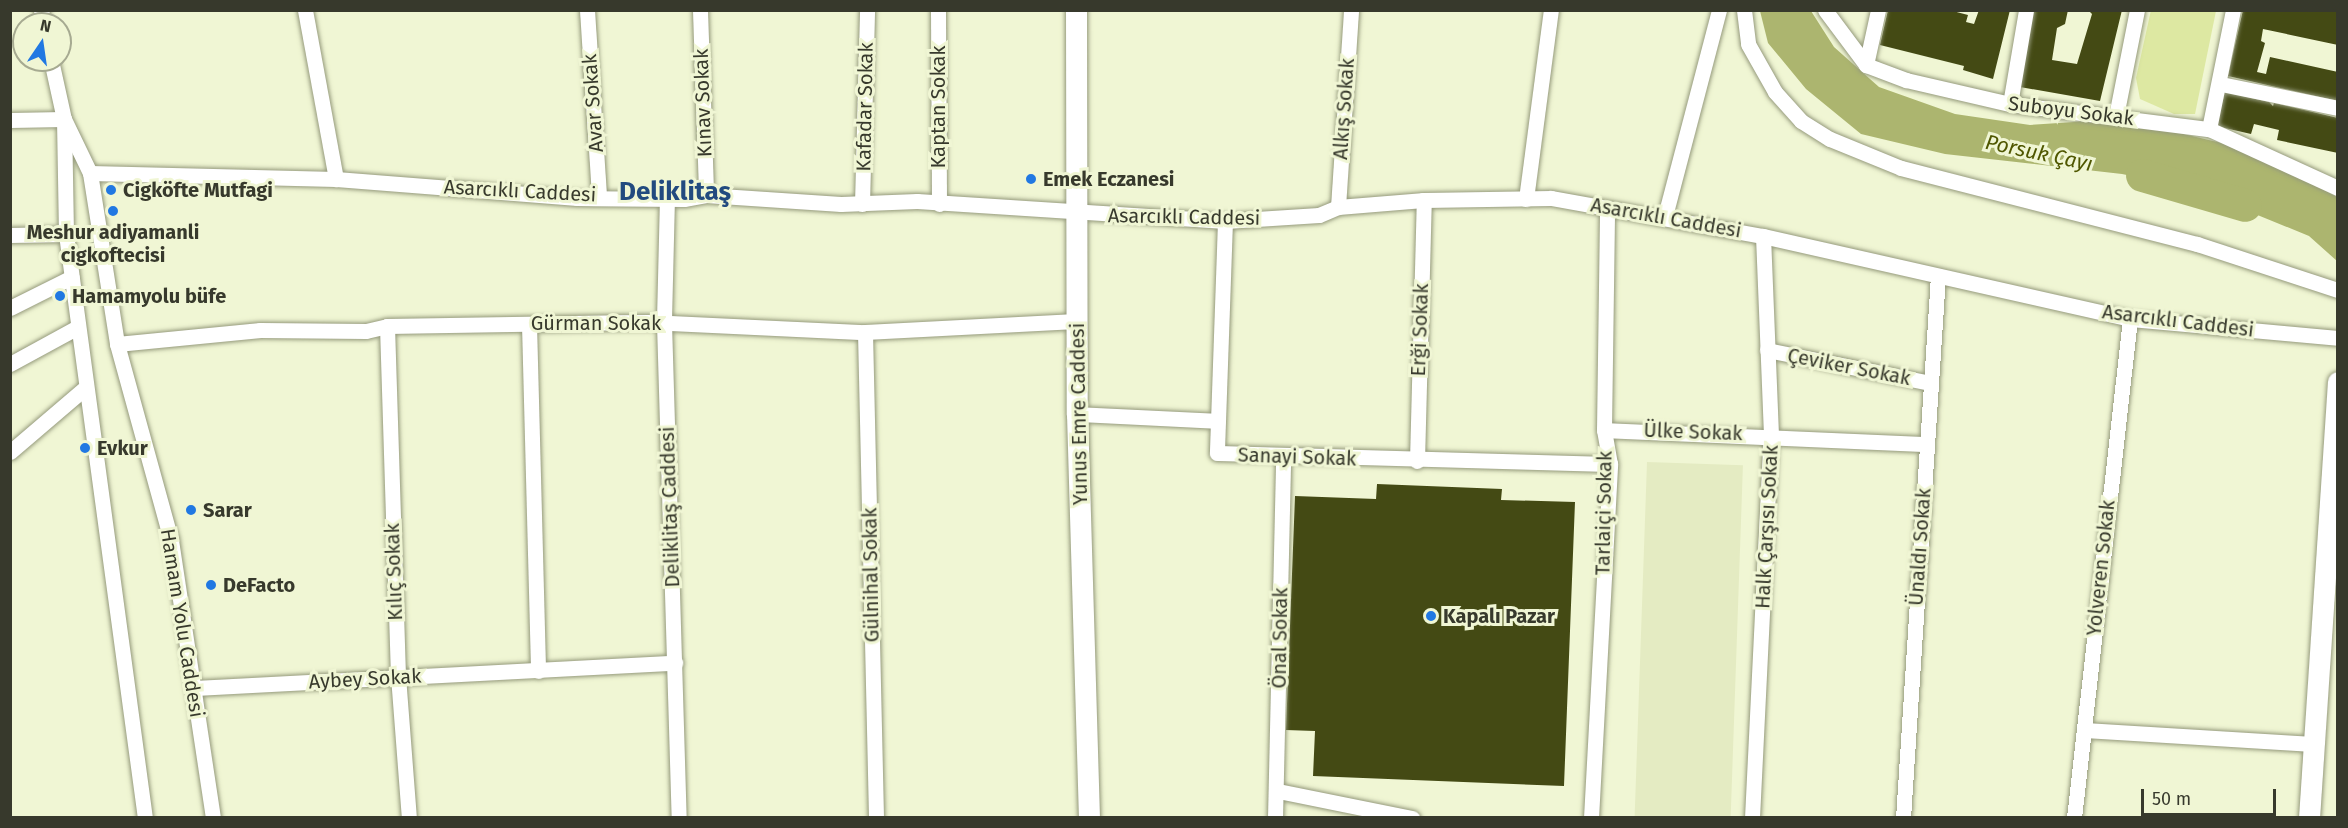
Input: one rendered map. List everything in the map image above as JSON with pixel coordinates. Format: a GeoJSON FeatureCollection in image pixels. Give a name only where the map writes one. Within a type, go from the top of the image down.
{"type":"FeatureCollection","features":[{"type":"Feature","properties":{"kind":"main road","name":"Yunus Emre Caddesi"},"geometry":{"type":"LineString","coordinates":[[1076,10],[1079,214],[1076,321],[1077,414],[1089,818]]}},
{"type":"Feature","properties":{"kind":"main road"},"geometry":{"type":"LineString","coordinates":[[2309,818],[2314,744],[2330,622],[2337,382]]}},
{"type":"Feature","properties":{"kind":"street"},"geometry":{"type":"LineString","coordinates":[[305,10],[336,179]]}},
{"type":"Feature","properties":{"kind":"street","name":"Avar Sokak"},"geometry":{"type":"LineString","coordinates":[[587,10],[599,196]]}},
{"type":"Feature","properties":{"kind":"street","name":"Kınav Sokak"},"geometry":{"type":"LineString","coordinates":[[700,10],[705,195]]}},
{"type":"Feature","properties":{"kind":"street","name":"Kafadar Sokak"},"geometry":{"type":"LineString","coordinates":[[862,204],[867,10]]}},
{"type":"Feature","properties":{"kind":"street","name":"Kaptan Sokak"},"geometry":{"type":"LineString","coordinates":[[938,10],[939,204]]}},
{"type":"Feature","properties":{"kind":"street","name":"Alkış Sokak"},"geometry":{"type":"LineString","coordinates":[[1338,207],[1351,10]]}},
{"type":"Feature","properties":{"kind":"street"},"geometry":{"type":"LineString","coordinates":[[1526,199],[1551,10]]}},
{"type":"Feature","properties":{"kind":"street"},"geometry":{"type":"LineString","coordinates":[[1665,216],[1719,10]]}},
{"type":"Feature","properties":{"kind":"street"},"geometry":{"type":"LineString","coordinates":[[1744,10],[1748,44],[1775,92],[1801,121],[1830,139],[1901,168],[2197,244],[2337,290]]}},
{"type":"Feature","properties":{"kind":"street"},"geometry":{"type":"LineString","coordinates":[[1825,10],[1866,65]]}},
{"type":"Feature","properties":{"kind":"street"},"geometry":{"type":"LineString","coordinates":[[1866,65],[1878,10]]}},
{"type":"Feature","properties":{"kind":"street"},"geometry":{"type":"LineString","coordinates":[[2010,104],[2026,10]]}},
{"type":"Feature","properties":{"kind":"street"},"geometry":{"type":"LineString","coordinates":[[2116,116],[2137,10]]}},
{"type":"Feature","properties":{"kind":"street"},"geometry":{"type":"LineString","coordinates":[[2209,129],[2221,84],[2233,10]]}},
{"type":"Feature","properties":{"kind":"street","name":"Suboyu Sokak"},"geometry":{"type":"LineString","coordinates":[[1866,65],[1906,80],[2010,104],[2209,129],[2337,188]]}},
{"type":"Feature","properties":{"kind":"street","name":"Hamam Yolu Caddesi"},"geometry":{"type":"LineString","coordinates":[[54,72],[64,119],[66,234],[145,818]]}},
{"type":"Feature","properties":{"kind":"street"},"geometry":{"type":"LineString","coordinates":[[2221,84],[2337,108]]}},
{"type":"Feature","properties":{"kind":"street"},"geometry":{"type":"LineString","coordinates":[[10,120],[64,119]]}},
{"type":"Feature","properties":{"kind":"street","name":"Hamam Yolu Caddesi"},"geometry":{"type":"LineString","coordinates":[[64,119],[90,173],[117,344],[171,540],[213,818]]}},
{"type":"Feature","properties":{"kind":"street","name":"Asarcıklı Caddesi"},"geometry":{"type":"LineString","coordinates":[[90,173],[336,179],[577,198],[599,196],[684,199],[705,195],[862,204],[939,204],[1225,221],[1319,214],[1338,207],[1424,200],[1551,198],[1665,216],[1762,236],[2130,319],[2337,338]]}},
{"type":"Feature","properties":{"kind":"street","name":"Deliklitaş Caddesi"},"geometry":{"type":"LineString","coordinates":[[667,197],[664,323],[679,818]]}},
{"type":"Feature","properties":{"kind":"street","name":"Erği Sokak"},"geometry":{"type":"LineString","coordinates":[[1417,461],[1424,200]]}},
{"type":"Feature","properties":{"kind":"street","name":"Tarlaiçi Sokak"},"geometry":{"type":"LineString","coordinates":[[1591,818],[1610,464],[1604,430],[1607,208]]}},
{"type":"Feature","properties":{"kind":"street","name":"Sanayi Sokak"},"geometry":{"type":"LineString","coordinates":[[1225,221],[1217,453],[1283,458],[1610,464]]}},
{"type":"Feature","properties":{"kind":"street"},"geometry":{"type":"LineString","coordinates":[[10,235],[66,234]]}},
{"type":"Feature","properties":{"kind":"street","name":"Halk Çarşısı Sokak"},"geometry":{"type":"LineString","coordinates":[[1752,818],[1771,435],[1762,236]]}},
{"type":"Feature","properties":{"kind":"street","name":"Ünaldı Sokak"},"geometry":{"type":"LineString","coordinates":[[1903,818],[1938,276]]}},
{"type":"Feature","properties":{"kind":"street"},"geometry":{"type":"LineString","coordinates":[[10,308],[72,277]]}},
{"type":"Feature","properties":{"kind":"street","name":"Yolveren Sokak"},"geometry":{"type":"LineString","coordinates":[[2074,818],[2130,319]]}},
{"type":"Feature","properties":{"kind":"street","name":"Gürman Sokak"},"geometry":{"type":"LineString","coordinates":[[117,344],[260,330],[366,331],[387,326],[664,323],[865,332],[1076,321]]}},
{"type":"Feature","properties":{"kind":"street"},"geometry":{"type":"LineString","coordinates":[[529,324],[538,671]]}},
{"type":"Feature","properties":{"kind":"street","name":"Kılıç Sokak"},"geometry":{"type":"LineString","coordinates":[[387,326],[398,676],[409,818]]}},
{"type":"Feature","properties":{"kind":"street"},"geometry":{"type":"LineString","coordinates":[[10,364],[78,327]]}},
{"type":"Feature","properties":{"kind":"street","name":"Gülnihal Sokak"},"geometry":{"type":"LineString","coordinates":[[865,332],[876,818]]}},
{"type":"Feature","properties":{"kind":"street","name":"Çeviker Sokak"},"geometry":{"type":"LineString","coordinates":[[1767,350],[1930,383]]}},
{"type":"Feature","properties":{"kind":"street"},"geometry":{"type":"LineString","coordinates":[[10,452],[86,387]]}},
{"type":"Feature","properties":{"kind":"street"},"geometry":{"type":"LineString","coordinates":[[1077,414],[1218,421]]}},
{"type":"Feature","properties":{"kind":"street","name":"Ülke Sokak"},"geometry":{"type":"LineString","coordinates":[[1604,430],[1771,435],[1927,444]]}},
{"type":"Feature","properties":{"kind":"street","name":"Önal Sokak"},"geometry":{"type":"LineString","coordinates":[[1275,818],[1278,790],[1283,458]]}},
{"type":"Feature","properties":{"kind":"street","name":"Aybey Sokak"},"geometry":{"type":"LineString","coordinates":[[193,688],[675,663]]}},
{"type":"Feature","properties":{"kind":"street"},"geometry":{"type":"LineString","coordinates":[[2084,730],[2314,744]]}},
{"type":"Feature","properties":{"kind":"street"},"geometry":{"type":"LineString","coordinates":[[1278,790],[1378,814],[1412,818]]}},
{"type":"Feature","properties":{"kind":"shaded area"},"geometry":{"type":"Polygon","coordinates":[[[2151,10],[2216,11],[2195,114],[2174,114],[2140,99],[2136,78],[2151,10]]]}},
{"type":"Feature","properties":{"kind":"shaded area"},"geometry":{"type":"Polygon","coordinates":[[[1647,462],[1743,465],[1731,818],[1635,817],[1647,462]]]}},
{"type":"Feature","properties":{"kind":"water"},"geometry":{"type":"Polygon","coordinates":[[[1760,11],[1811,11],[1834,47],[1879,87],[1955,114],[2030,125],[2120,119],[2247,149],[2337,197],[2337,261],[2309,236],[2194,189],[2122,174],[1945,154],[1861,134],[1806,89],[1768,43],[1760,11]]]}},
{"type":"Feature","properties":{"kind":"building"},"geometry":{"type":"Polygon","coordinates":[[[1888,10],[1949,10],[1968,15],[1966,22],[1974,24],[1979,10],[2010,10],[1993,79],[1963,70],[1964,66],[1880,45],[1888,10]]]}},
{"type":"Feature","properties":{"kind":"building"},"geometry":{"type":"Polygon","coordinates":[[[2033,10],[2068,10],[2065,24],[2057,28],[2052,60],[2077,64],[2092,14],[2088,10],[2122,10],[2100,101],[2020,87],[2033,10]]]}},
{"type":"Feature","properties":{"kind":"building"},"geometry":{"type":"Polygon","coordinates":[[[2243,10],[2338,10],[2338,45],[2263,29],[2261,41],[2265,43],[2257,72],[2266,74],[2270,57],[2338,72],[2338,101],[2228,76],[2243,10]]]}},
{"type":"Feature","properties":{"kind":"building"},"geometry":{"type":"Polygon","coordinates":[[[2225,92],[2269,102],[2273,106],[2274,103],[2338,118],[2338,153],[2277,140],[2279,130],[2254,124],[2251,134],[2216,126],[2225,92]]]}},
{"type":"Feature","properties":{"kind":"building","name":"Kapalı Pazar"},"geometry":{"type":"Polygon","coordinates":[[[1377,484],[1502,489],[1501,500],[1575,502],[1564,786],[1313,776],[1315,731],[1286,730],[1295,496],[1376,499],[1377,484]]]}},
{"type":"Feature","properties":{"kind":"waterway","name":"Porsuk Çayı"},"geometry":{"type":"LineString","coordinates":[[2142,175],[2245,205]]}},
{"type":"Feature","properties":{"kind":"place","name":"Emek Eczanesi"},"geometry":{"type":"Point","coordinates":[1031,179]}},
{"type":"Feature","properties":{"kind":"place","name":"Cigköfte Mutfagi"},"geometry":{"type":"Point","coordinates":[111,190]}},
{"type":"Feature","properties":{"kind":"place","name":"Meshur adiyamanli cigkoftecisi"},"geometry":{"type":"Point","coordinates":[113,211]}},
{"type":"Feature","properties":{"kind":"place","name":"Hamamyolu büfe"},"geometry":{"type":"Point","coordinates":[60,296]}},
{"type":"Feature","properties":{"kind":"place","name":"Evkur"},"geometry":{"type":"Point","coordinates":[85,448]}},
{"type":"Feature","properties":{"kind":"place","name":"Sarar"},"geometry":{"type":"Point","coordinates":[191,510]}},
{"type":"Feature","properties":{"kind":"place","name":"DeFacto"},"geometry":{"type":"Point","coordinates":[211,585]}},
{"type":"Feature","properties":{"kind":"place","name":"Kapalı Pazar"},"geometry":{"type":"Point","coordinates":[1431,616]}},
{"type":"Feature","properties":{"kind":"district","name":"Deliklitaş"},"geometry":{"type":"Point","coordinates":[675,192]}}]}
